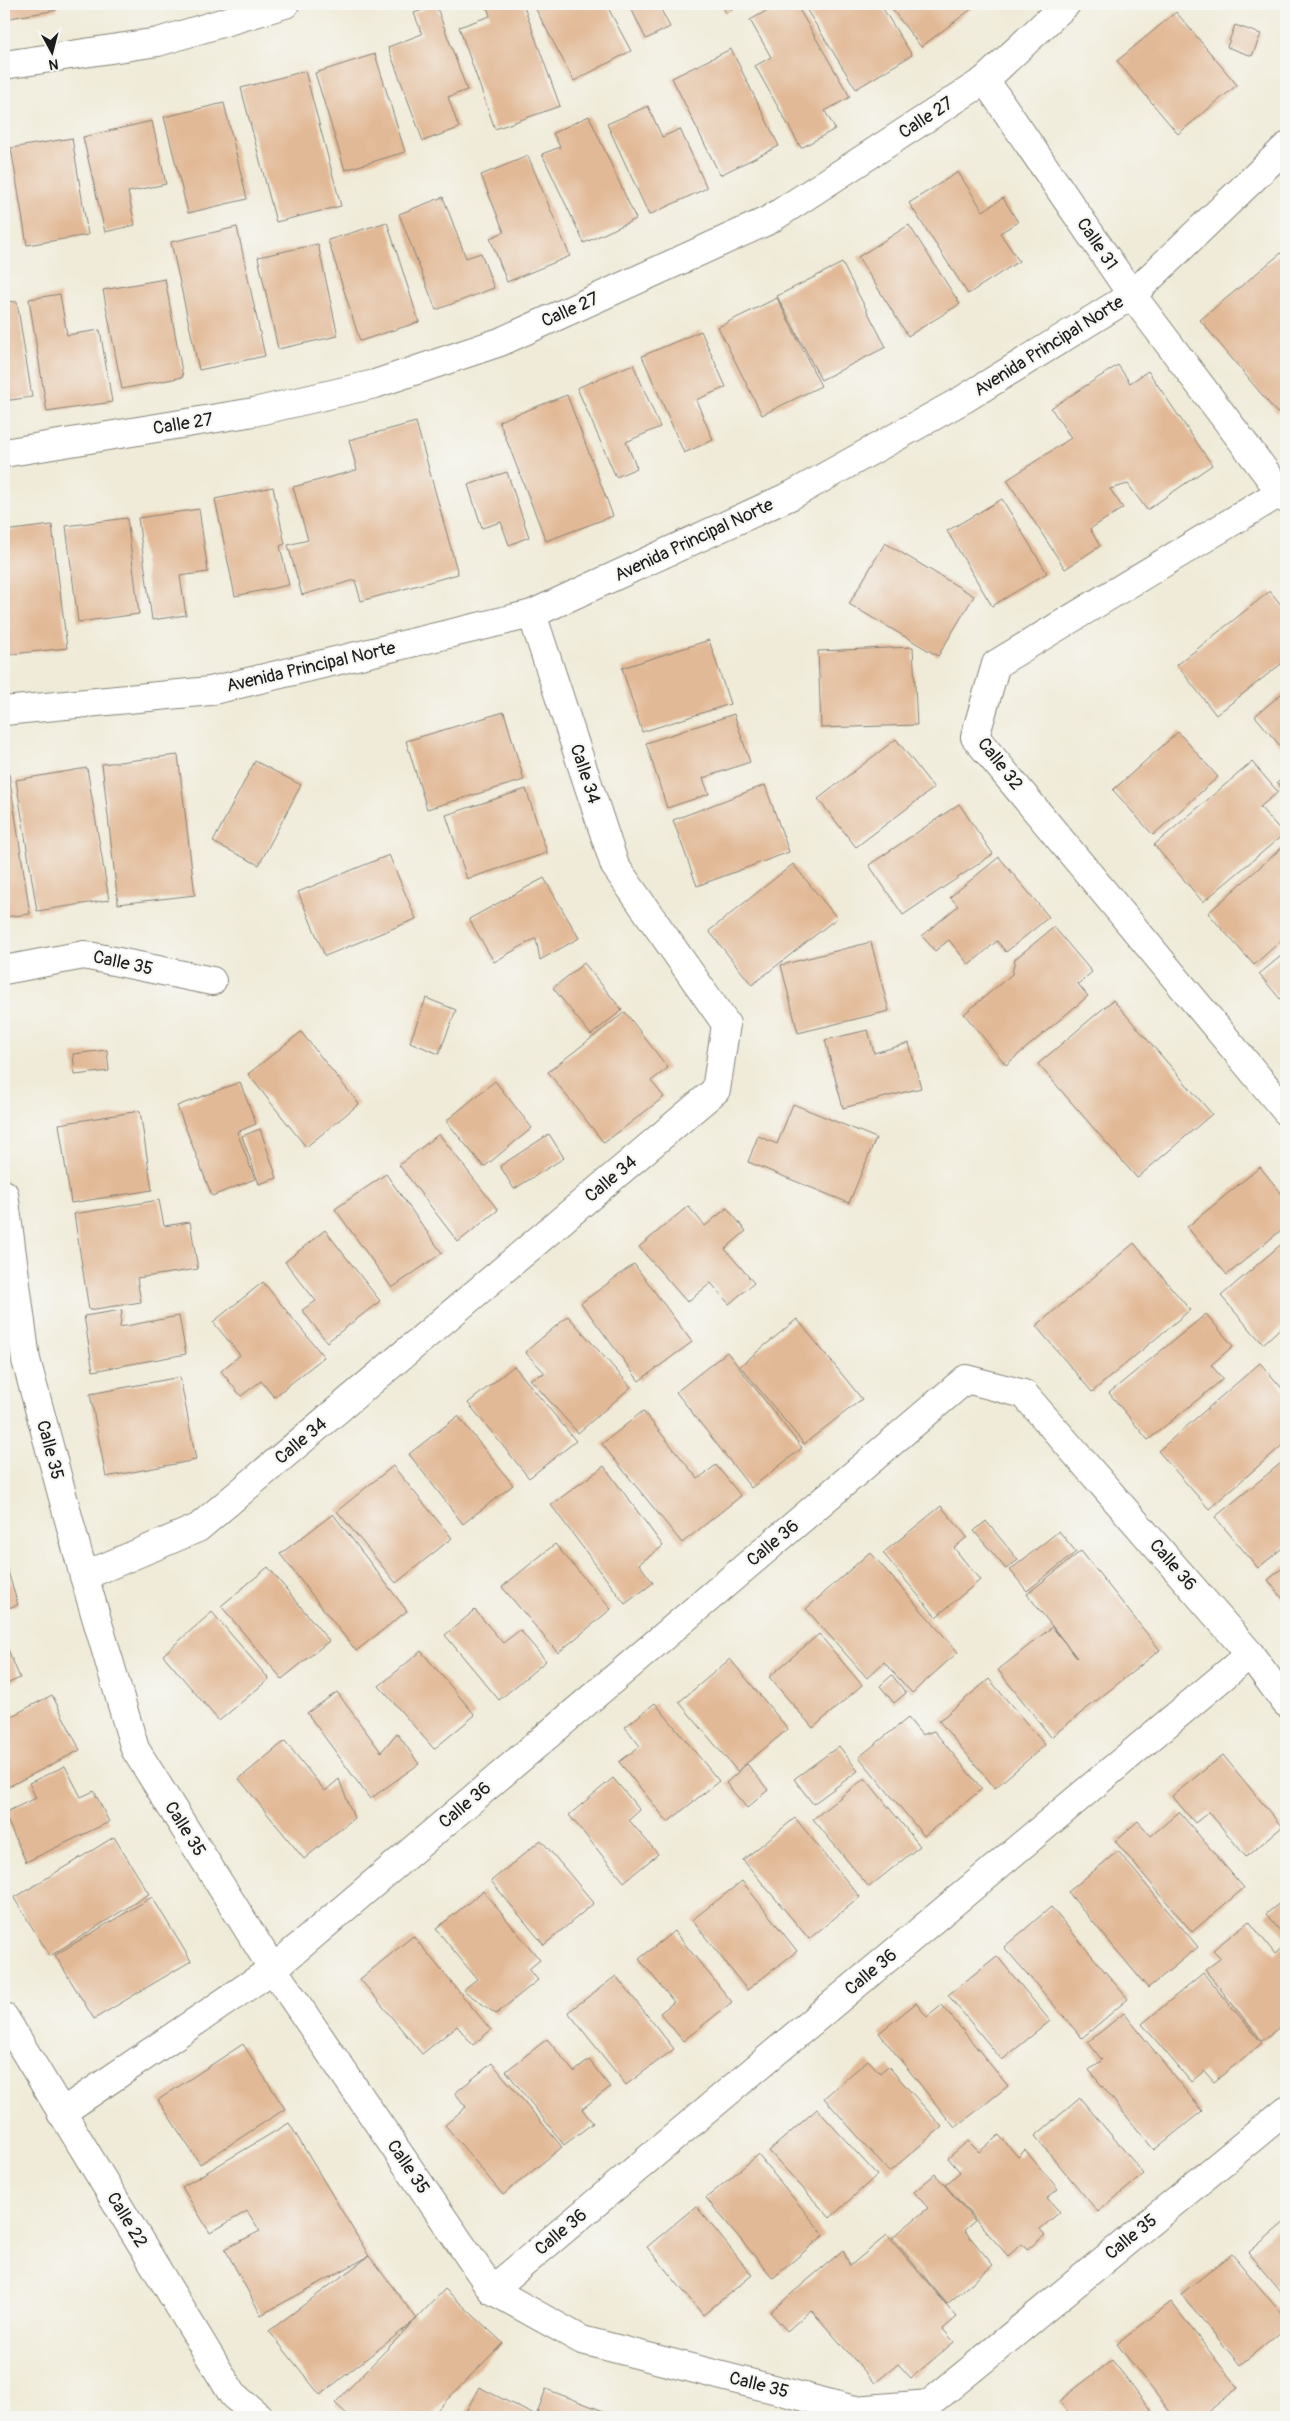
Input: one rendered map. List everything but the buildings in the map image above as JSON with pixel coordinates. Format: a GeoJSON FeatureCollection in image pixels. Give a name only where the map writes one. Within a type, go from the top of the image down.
{"type":"FeatureCollection","features":[{"type":"Feature","properties":{"kind":"street"},"geometry":{"type":"LineString","coordinates":[[4,65],[158,42],[285,4]]}},
{"type":"Feature","properties":{"kind":"street","name":"Calle 27"},"geometry":{"type":"LineString","coordinates":[[4,453],[254,412],[375,384],[500,342],[769,220],[985,80],[1066,4]]}},
{"type":"Feature","properties":{"kind":"street","name":"Calle 31"},"geometry":{"type":"LineString","coordinates":[[985,80],[1132,295],[1285,494]]}},
{"type":"Feature","properties":{"kind":"street","name":"Avenida Principal Norte"},"geometry":{"type":"LineString","coordinates":[[4,711],[210,691],[532,614],[792,495],[964,399],[1132,295],[1286,147]]}},
{"type":"Feature","properties":{"kind":"street","name":"Calle 32"},"geometry":{"type":"LineString","coordinates":[[1285,494],[996,664],[975,737],[1286,1111]]}},
{"type":"Feature","properties":{"kind":"street","name":"Calle 34"},"geometry":{"type":"LineString","coordinates":[[84,1576],[198,1528],[716,1090],[726,1024],[615,866],[532,614]]}},
{"type":"Feature","properties":{"kind":"street","name":"Calle 35"},"geometry":{"type":"LineString","coordinates":[[4,970],[84,955],[212,981]]}},
{"type":"Feature","properties":{"kind":"street","name":"Calle 35"},"geometry":{"type":"LineString","coordinates":[[4,1194],[26,1360],[84,1576],[135,1749],[272,1969],[492,2290],[582,2340],[855,2410],[929,2404],[1286,2110]]}},
{"type":"Feature","properties":{"kind":"street","name":"Calle 36"},"geometry":{"type":"LineString","coordinates":[[272,1969],[966,1379],[1024,1394],[1250,1654],[1286,1703]]}},
{"type":"Feature","properties":{"kind":"street","name":"Calle 36"},"geometry":{"type":"LineString","coordinates":[[492,2290],[1250,1654]]}},
{"type":"Feature","properties":{"kind":"street"},"geometry":{"type":"LineString","coordinates":[[61,2113],[272,1969]]}},
{"type":"Feature","properties":{"kind":"street","name":"Calle 22"},"geometry":{"type":"LineString","coordinates":[[4,2017],[233,2394],[258,2417]]}}]}
